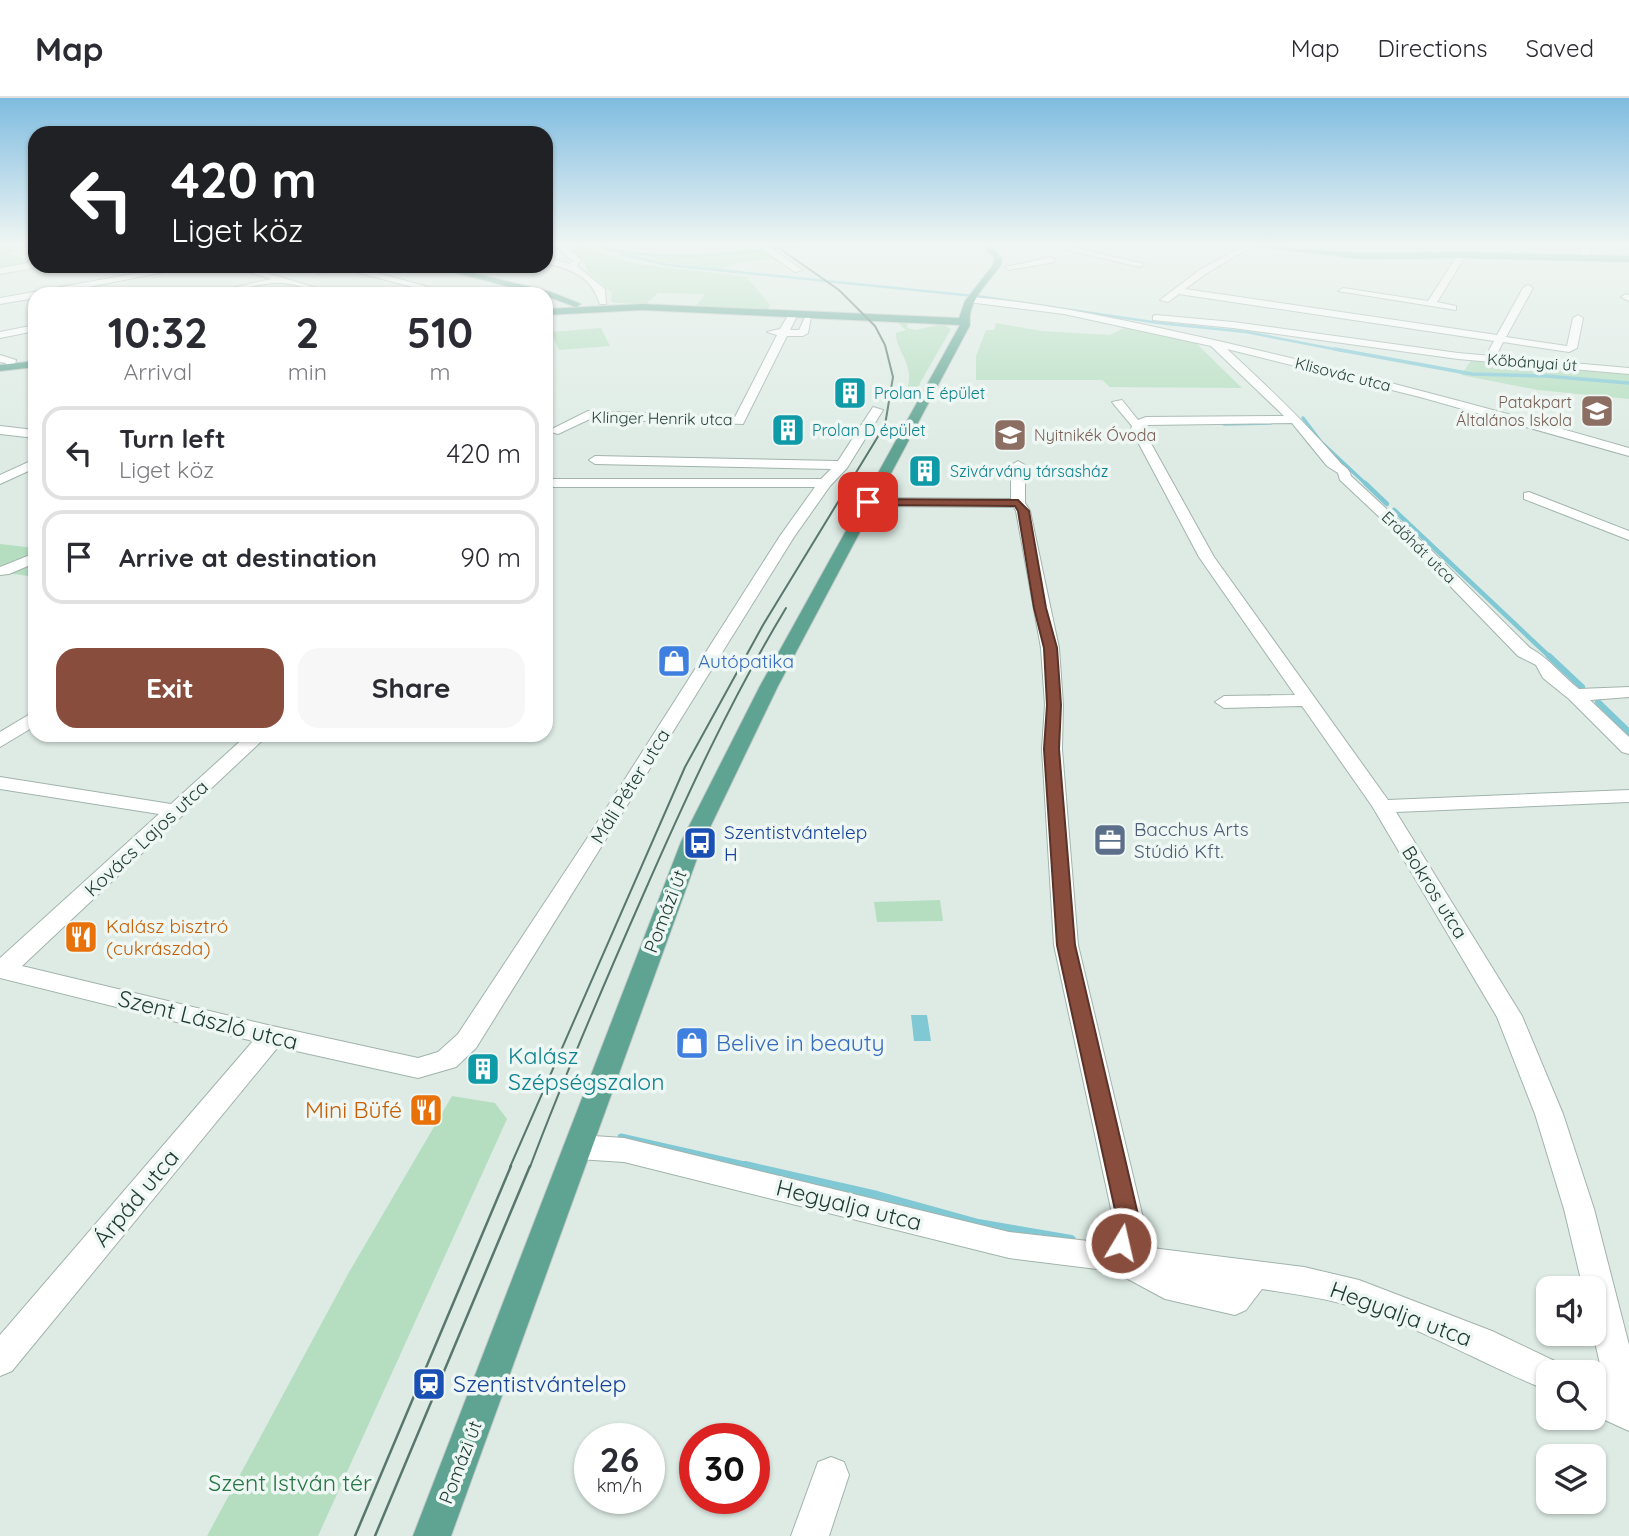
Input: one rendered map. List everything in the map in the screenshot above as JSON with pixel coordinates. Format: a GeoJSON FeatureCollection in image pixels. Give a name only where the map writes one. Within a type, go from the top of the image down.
{"type":"FeatureCollection","features":[{"type":"Feature","properties":{"kind":"main road"},"geometry":{"type":"LineString","coordinates":[[774,313],[962,322]]}},
{"type":"Feature","properties":{"kind":"main road","name":"Pomázi út"},"geometry":{"type":"LineString","coordinates":[[432,1536],[692,842],[763,697],[966,313]]}},
{"type":"Feature","properties":{"kind":"main road"},"geometry":{"type":"LineString","coordinates":[[5,367],[28,365]]}},
{"type":"Feature","properties":{"kind":"street","name":"Klisovác utca"},"geometry":{"type":"LineString","coordinates":[[1078,313],[1469,405],[1629,452]]}},
{"type":"Feature","properties":{"kind":"street","name":"Kőbányai út"},"geometry":{"type":"LineString","coordinates":[[1115,313],[1233,325],[1490,359],[1629,371]]}},
{"type":"Feature","properties":{"kind":"street"},"geometry":{"type":"LineString","coordinates":[[1329,313],[1572,348],[1578,318]]}},
{"type":"Feature","properties":{"kind":"street"},"geometry":{"type":"LineString","coordinates":[[1490,359],[1513,313]]}},
{"type":"Feature","properties":{"kind":"street","name":"Klinger Henrik utca"},"geometry":{"type":"LineString","coordinates":[[554,431],[588,415],[739,421],[778,332],[793,314]]}},
{"type":"Feature","properties":{"kind":"street"},"geometry":{"type":"LineString","coordinates":[[778,332],[803,333],[808,319]]}},
{"type":"Feature","properties":{"kind":"street"},"geometry":{"type":"LineString","coordinates":[[0,335],[28,329]]}},
{"type":"Feature","properties":{"kind":"street","name":"Erdőhát utca"},"geometry":{"type":"LineString","coordinates":[[1214,343],[1295,419],[1332,463],[1344,471],[1345,477],[1427,554],[1524,652],[1543,662],[1549,674],[1575,695],[1629,748]]}},
{"type":"Feature","properties":{"kind":"street"},"geometry":{"type":"LineString","coordinates":[[0,358],[12,362],[5,367]]}},
{"type":"Feature","properties":{"kind":"street"},"geometry":{"type":"LineString","coordinates":[[1118,402],[1133,422],[1139,424],[1146,421],[1295,419]]}},
{"type":"Feature","properties":{"kind":"street","name":"Máli Péter utca"},"geometry":{"type":"LineString","coordinates":[[418,1068],[447,1060],[467,1041],[787,536],[825,483],[842,465],[877,410]]}},
{"type":"Feature","properties":{"kind":"street","name":"Bokros utca"},"geometry":{"type":"LineString","coordinates":[[1139,424],[1137,429],[1207,557],[1382,806],[1509,1016],[1534,1077],[1579,1209],[1622,1383],[1615,1407]]}},
{"type":"Feature","properties":{"kind":"street"},"geometry":{"type":"LineString","coordinates":[[0,430],[28,433]]}},
{"type":"Feature","properties":{"kind":"street"},"geometry":{"type":"LineString","coordinates":[[595,460],[842,465]]}},
{"type":"Feature","properties":{"kind":"street"},"geometry":{"type":"LineString","coordinates":[[1018,465],[1018,503],[1023,511],[1050,648],[1054,705],[1052,749],[1066,945],[1128,1219],[1121,1243],[1121,1260]]}},
{"type":"Feature","properties":{"kind":"street"},"geometry":{"type":"LineString","coordinates":[[0,480],[28,466]]}},
{"type":"Feature","properties":{"kind":"street"},"geometry":{"type":"LineString","coordinates":[[553,484],[825,483]]}},
{"type":"Feature","properties":{"kind":"street"},"geometry":{"type":"LineString","coordinates":[[1529,496],[1629,536]]}},
{"type":"Feature","properties":{"kind":"street"},"geometry":{"type":"LineString","coordinates":[[868,502],[1018,503]]}},
{"type":"Feature","properties":{"kind":"street"},"geometry":{"type":"LineString","coordinates":[[17,549],[28,550]]}},
{"type":"Feature","properties":{"kind":"street"},"geometry":{"type":"LineString","coordinates":[[28,560],[4,571],[28,573]]}},
{"type":"Feature","properties":{"kind":"street"},"geometry":{"type":"LineString","coordinates":[[1575,695],[1629,692]]}},
{"type":"Feature","properties":{"kind":"street"},"geometry":{"type":"LineString","coordinates":[[1224,702],[1309,700]]}},
{"type":"Feature","properties":{"kind":"street"},"geometry":{"type":"LineString","coordinates":[[0,741],[28,722]]}},
{"type":"Feature","properties":{"kind":"street","name":"Kovács Lajos utca"},"geometry":{"type":"LineString","coordinates":[[1,970],[250,742]]}},
{"type":"Feature","properties":{"kind":"street"},"geometry":{"type":"LineString","coordinates":[[0,783],[176,811]]}},
{"type":"Feature","properties":{"kind":"street"},"geometry":{"type":"LineString","coordinates":[[1382,806],[1629,796]]}},
{"type":"Feature","properties":{"kind":"street","name":"Szent László utca"},"geometry":{"type":"LineString","coordinates":[[1,970],[272,1036],[418,1068]]}},
{"type":"Feature","properties":{"kind":"street","name":"Árpád utca"},"geometry":{"type":"LineString","coordinates":[[0,1360],[272,1036]]}},
{"type":"Feature","properties":{"kind":"street","name":"Hegyalja utca"},"geometry":{"type":"LineString","coordinates":[[578,1147],[624,1150],[1009,1245],[1121,1260],[1241,1287],[1304,1281],[1359,1294],[1480,1342],[1536,1369]]}},
{"type":"Feature","properties":{"kind":"street"},"geometry":{"type":"LineString","coordinates":[[810,1536],[831,1475]]}},
{"type":"Feature","properties":{"kind":"green space"},"geometry":{"type":"Polygon","coordinates":[[[898,323],[908,323],[907,328],[916,330],[937,325],[931,323],[941,323],[951,329],[920,383],[913,403],[902,402],[909,373],[896,339],[896,333],[906,330],[898,323]]]}},
{"type":"Feature","properties":{"kind":"green space"},"geometry":{"type":"Polygon","coordinates":[[[996,323],[1042,331],[1110,335],[1126,327],[1195,342],[1242,388],[1110,387],[1102,380],[976,380],[976,356],[986,330],[994,330],[996,323]]]}},
{"type":"Feature","properties":{"kind":"green space"},"geometry":{"type":"Polygon","coordinates":[[[601,328],[610,346],[559,350],[553,332],[601,328]]]}},
{"type":"Feature","properties":{"kind":"green space"},"geometry":{"type":"Polygon","coordinates":[[[1473,358],[1629,371],[1629,399],[1538,390],[1461,375],[1473,358]]]}},
{"type":"Feature","properties":{"kind":"green space"},"geometry":{"type":"Polygon","coordinates":[[[0,544],[28,547],[28,576],[0,572],[0,544]]]}},
{"type":"Feature","properties":{"kind":"green space"},"geometry":{"type":"Polygon","coordinates":[[[940,900],[943,921],[877,922],[874,902],[940,900]]]}},
{"type":"Feature","properties":{"kind":"green space","name":"Szent István tér"},"geometry":{"type":"Polygon","coordinates":[[[452,1096],[495,1103],[507,1119],[318,1536],[207,1536],[348,1274],[452,1096]]]}},
{"type":"Feature","properties":{"kind":"water"},"geometry":{"type":"Polygon","coordinates":[[[911,1015],[927,1015],[931,1041],[914,1041],[911,1015]]]}},
{"type":"Feature","properties":{"kind":"waterway"},"geometry":{"type":"LineString","coordinates":[[1092,313],[1246,332],[1344,351]]}},
{"type":"Feature","properties":{"kind":"waterway"},"geometry":{"type":"LineString","coordinates":[[1335,349],[1472,374],[1546,376],[1629,383]]}},
{"type":"Feature","properties":{"kind":"waterway"},"geometry":{"type":"LineString","coordinates":[[1303,418],[1321,442],[1367,485]]}},
{"type":"Feature","properties":{"kind":"waterway"},"geometry":{"type":"LineString","coordinates":[[1224,424],[1271,423]]}},
{"type":"Feature","properties":{"kind":"waterway"},"geometry":{"type":"LineString","coordinates":[[1365,483],[1387,504]]}},
{"type":"Feature","properties":{"kind":"waterway"},"geometry":{"type":"LineString","coordinates":[[1394,510],[1551,658]]}},
{"type":"Feature","properties":{"kind":"waterway"},"geometry":{"type":"LineString","coordinates":[[1549,656],[1582,687]]}},
{"type":"Feature","properties":{"kind":"waterway"},"geometry":{"type":"LineString","coordinates":[[1598,702],[1629,732]]}},
{"type":"Feature","properties":{"kind":"waterway"},"geometry":{"type":"LineString","coordinates":[[621,1137],[753,1167]]}},
{"type":"Feature","properties":{"kind":"waterway"},"geometry":{"type":"LineString","coordinates":[[745,1166],[877,1196],[978,1224],[1071,1240]]}},
{"type":"Feature","properties":{"kind":"tram line"},"geometry":{"type":"LineString","coordinates":[[510,1167],[685,767],[763,625],[885,425],[893,377],[885,345],[875,326],[862,313]]}},
{"type":"Feature","properties":{"kind":"tram line"},"geometry":{"type":"LineString","coordinates":[[530,1167],[585,1029],[677,820],[728,712],[786,608]]}},
{"type":"Feature","properties":{"kind":"tram line"},"geometry":{"type":"LineString","coordinates":[[355,1536],[511,1166]]}},
{"type":"Feature","properties":{"kind":"tram line"},"geometry":{"type":"LineString","coordinates":[[375,1536],[530,1166]]}},
{"type":"Feature","properties":{"kind":"place","name":"Prolan E épület"},"geometry":{"type":"Point","coordinates":[850,393]}},
{"type":"Feature","properties":{"kind":"place","name":"Patakpart Általános Iskola"},"geometry":{"type":"Point","coordinates":[1597,411]}},
{"type":"Feature","properties":{"kind":"place","name":"Prolan D épület"},"geometry":{"type":"Point","coordinates":[788,430]}},
{"type":"Feature","properties":{"kind":"place","name":"Nyitnikék Óvoda"},"geometry":{"type":"Point","coordinates":[1010,435]}},
{"type":"Feature","properties":{"kind":"place","name":"Szivárvány társasház"},"geometry":{"type":"Point","coordinates":[925,471]}},
{"type":"Feature","properties":{"kind":"place","name":"Autópatika"},"geometry":{"type":"Point","coordinates":[674,661]}},
{"type":"Feature","properties":{"kind":"place","name":"Bacchus Arts Stúdió Kft."},"geometry":{"type":"Point","coordinates":[1110,840]}},
{"type":"Feature","properties":{"kind":"place","name":"Szentistvántelep H"},"geometry":{"type":"Point","coordinates":[700,843]}},
{"type":"Feature","properties":{"kind":"place","name":"Kalász bisztró (cukrászda)"},"geometry":{"type":"Point","coordinates":[81,937]}},
{"type":"Feature","properties":{"kind":"place","name":"Belive in beauty"},"geometry":{"type":"Point","coordinates":[692,1043]}},
{"type":"Feature","properties":{"kind":"place","name":"Kalász Szépségszalon"},"geometry":{"type":"Point","coordinates":[483,1069]}},
{"type":"Feature","properties":{"kind":"place","name":"Mini Büfé"},"geometry":{"type":"Point","coordinates":[426,1110]}},
{"type":"Feature","properties":{"kind":"place","name":"Szentistvántelep"},"geometry":{"type":"Point","coordinates":[429,1384]}},
{"type":"Feature","properties":{"kind":"route"},"geometry":{"type":"LineString","coordinates":[[868,502],[1018,503],[1023,511],[1050,648],[1054,705],[1052,749],[1066,945],[1128,1219],[1121,1243]]}}]}
